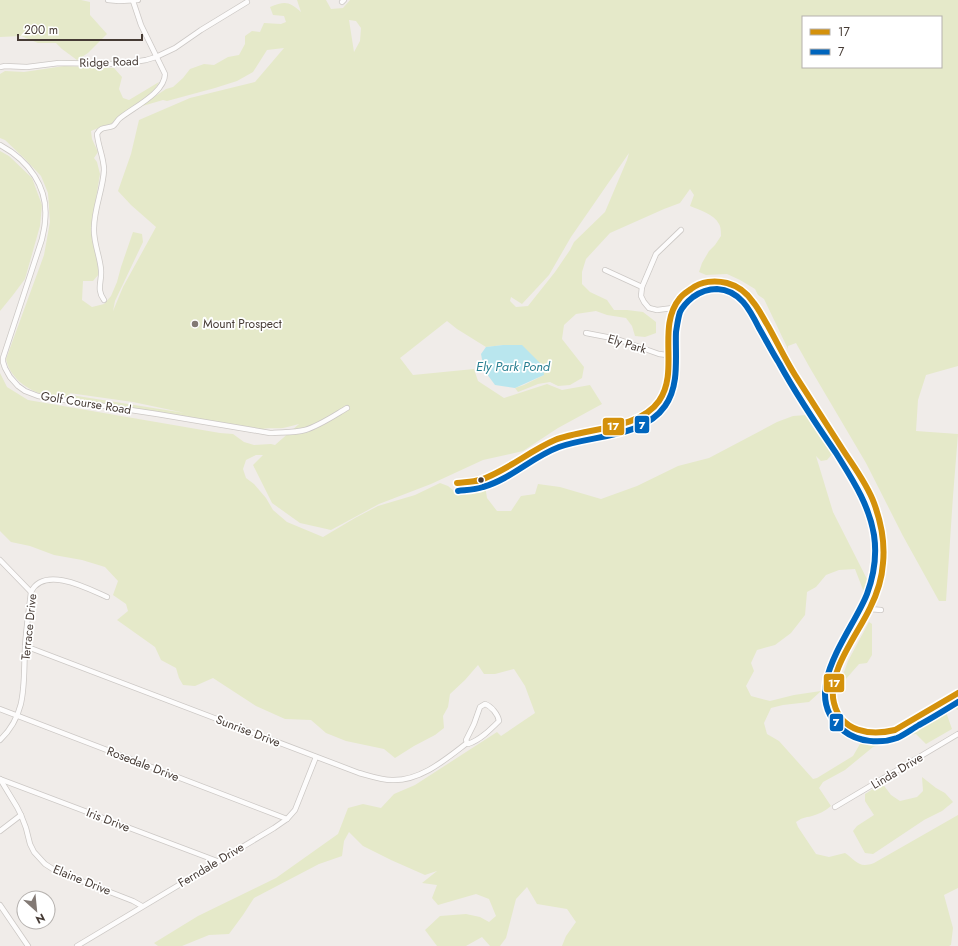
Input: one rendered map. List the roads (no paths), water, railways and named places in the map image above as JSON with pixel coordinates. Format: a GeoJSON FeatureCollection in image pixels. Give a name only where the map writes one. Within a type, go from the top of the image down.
{"type":"FeatureCollection","features":[{"type":"Feature","properties":{"kind":"street","name":"Ridge Road"},"geometry":{"type":"LineString","coordinates":[[0,67],[28,67],[59,63],[115,64],[142,61],[156,57],[141,24],[136,0],[108,0]]}},
{"type":"Feature","properties":{"kind":"street"},"geometry":{"type":"LineString","coordinates":[[104,300],[99,291],[101,273],[100,261],[94,237],[95,214],[104,170],[97,134],[102,128],[114,125],[118,120],[150,97],[163,83],[165,78],[164,74],[156,57],[175,48],[247,2]]}},
{"type":"Feature","properties":{"kind":"street","name":"Golf Course Road"},"geometry":{"type":"LineString","coordinates":[[0,145],[10,151],[30,168],[41,189],[46,208],[40,245],[3,358],[5,368],[10,377],[18,386],[25,391],[44,398],[270,432],[292,432],[306,430],[316,426],[347,408]]}},
{"type":"Feature","properties":{"kind":"street"},"geometry":{"type":"LineString","coordinates":[[673,308],[657,310],[649,308],[641,296],[642,287],[656,254],[681,230]]}},
{"type":"Feature","properties":{"kind":"street"},"geometry":{"type":"LineString","coordinates":[[605,270],[642,287]]}},
{"type":"Feature","properties":{"kind":"street"},"geometry":{"type":"LineString","coordinates":[[457,483],[481,480],[553,440],[636,419],[646,413],[658,402],[665,386],[667,376],[669,324],[676,302],[690,288],[700,283],[714,281],[735,285],[747,294],[756,305],[793,371],[856,469],[874,504],[880,523],[884,553],[881,577],[870,608],[838,668],[834,683],[833,695],[837,710],[851,727],[866,733],[885,733],[895,730],[958,693]]}},
{"type":"Feature","properties":{"kind":"street","name":"Ely Park"},"geometry":{"type":"LineString","coordinates":[[586,333],[617,339],[659,354],[667,355]]}},
{"type":"Feature","properties":{"kind":"street"},"geometry":{"type":"LineString","coordinates":[[0,560],[31,592]]}},
{"type":"Feature","properties":{"kind":"street","name":"Terrace Drive"},"geometry":{"type":"LineString","coordinates":[[0,740],[11,729],[18,716],[21,704],[24,686],[25,646],[31,592],[36,585],[43,581],[60,580],[78,584],[107,597]]}},
{"type":"Feature","properties":{"kind":"street"},"geometry":{"type":"LineString","coordinates":[[870,608],[881,610]]}},
{"type":"Feature","properties":{"kind":"street","name":"Sunrise Drive"},"geometry":{"type":"LineString","coordinates":[[25,646],[316,757],[380,779],[393,780],[414,777],[439,763],[467,743],[469,744],[476,740],[499,721],[497,715],[488,704],[480,707],[467,738],[467,743]]}},
{"type":"Feature","properties":{"kind":"street","name":"Rosedale Drive"},"geometry":{"type":"LineString","coordinates":[[0,709],[287,819]]}},
{"type":"Feature","properties":{"kind":"street","name":"Linda Drive"},"geometry":{"type":"LineString","coordinates":[[835,807],[958,734]]}},
{"type":"Feature","properties":{"kind":"street","name":"Ferndale Drive"},"geometry":{"type":"LineString","coordinates":[[76,946],[287,819],[295,810],[316,757]]}},
{"type":"Feature","properties":{"kind":"street","name":"Elaine Drive"},"geometry":{"type":"LineString","coordinates":[[0,779],[21,814],[34,852],[44,864],[56,871],[133,901],[142,906]]}},
{"type":"Feature","properties":{"kind":"street","name":"Iris Drive"},"geometry":{"type":"LineString","coordinates":[[0,779],[217,861]]}},
{"type":"Feature","properties":{"kind":"street"},"geometry":{"type":"LineString","coordinates":[[0,831],[21,814]]}},
{"type":"Feature","properties":{"kind":"street"},"geometry":{"type":"LineString","coordinates":[[0,905],[28,946]]}},
{"type":"Feature","properties":{"kind":"water","name":"Ely Park Pond"},"geometry":{"type":"Polygon","coordinates":[[[522,345],[542,365],[544,375],[515,388],[495,385],[484,370],[481,354],[486,347],[522,345]]]}},
{"type":"Feature","properties":{"kind":"place","name":"Mount Prospect"},"geometry":{"type":"Point","coordinates":[195,324]}}]}
